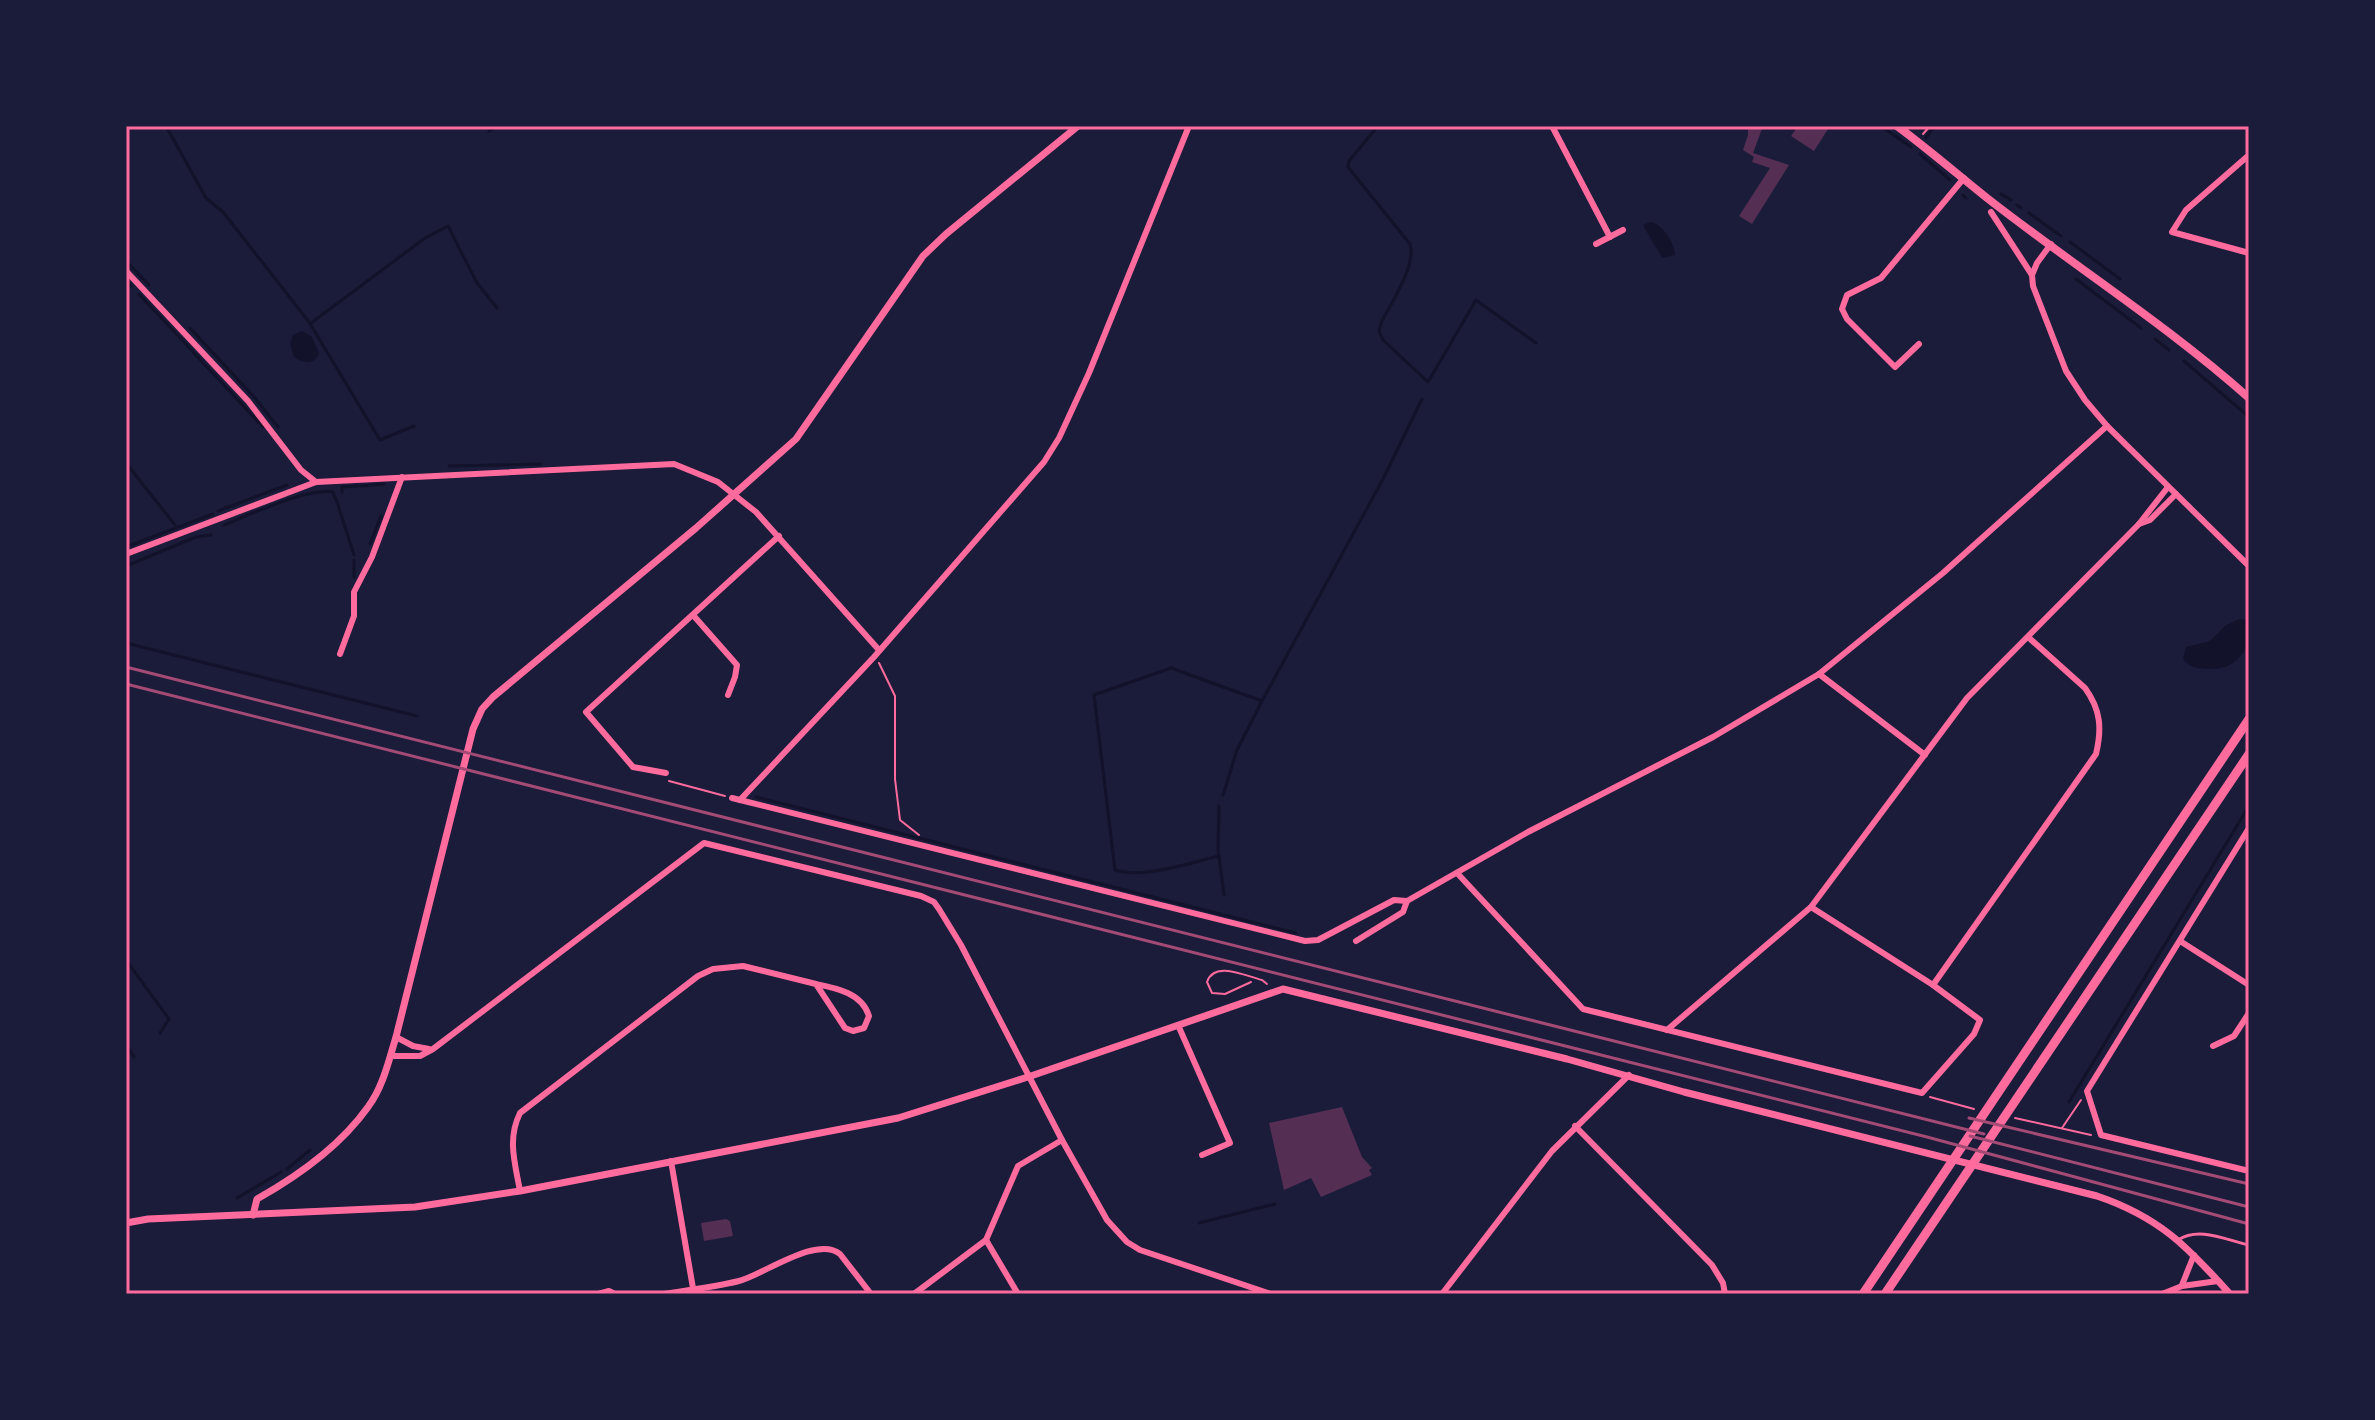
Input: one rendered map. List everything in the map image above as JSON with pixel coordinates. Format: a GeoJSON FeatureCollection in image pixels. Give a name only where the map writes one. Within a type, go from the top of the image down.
{"type":"FeatureCollection","features":[{"type":"Feature","properties":{"kind":"highway"},"geometry":{"type":"LineString","coordinates":[[1863,1294],[2249,719]]}},
{"type":"Feature","properties":{"kind":"highway"},"geometry":{"type":"LineString","coordinates":[[1885,1294],[2249,754]]}},
{"type":"Feature","properties":{"kind":"main road"},"geometry":{"type":"LineString","coordinates":[[1897,126],[2186,344],[2249,398]]}},
{"type":"Feature","properties":{"kind":"street"},"geometry":{"type":"LineString","coordinates":[[253,1215],[257,1199],[307,1166],[350,1128],[370,1105],[396,1037],[473,729],[482,709],[735,493],[806,427],[923,256],[1078,126]]}},
{"type":"Feature","properties":{"kind":"street"},"geometry":{"type":"LineString","coordinates":[[736,799],[874,657],[1044,462],[1059,438],[1095,359],[1189,126]]}},
{"type":"Feature","properties":{"kind":"street"},"geometry":{"type":"LineString","coordinates":[[1552,126],[1610,237]]}},
{"type":"Feature","properties":{"kind":"street"},"geometry":{"type":"LineString","coordinates":[[2249,155],[2186,210],[2172,232],[2249,253]]}},
{"type":"Feature","properties":{"kind":"street"},"geometry":{"type":"LineString","coordinates":[[1919,344],[1895,367],[1842,313],[1842,303],[1855,289],[1881,278],[1964,178]]}},
{"type":"Feature","properties":{"kind":"street"},"geometry":{"type":"LineString","coordinates":[[1991,212],[2032,275]]}},
{"type":"Feature","properties":{"kind":"street"},"geometry":{"type":"LineString","coordinates":[[1596,244],[1623,230]]}},
{"type":"Feature","properties":{"kind":"street"},"geometry":{"type":"LineString","coordinates":[[2051,244],[2037,263],[2032,275],[2033,286],[2066,371],[2107,426],[2249,566]]}},
{"type":"Feature","properties":{"kind":"street"},"geometry":{"type":"LineString","coordinates":[[126,271],[248,401],[301,470],[316,482]]}},
{"type":"Feature","properties":{"kind":"street"},"geometry":{"type":"LineString","coordinates":[[736,799],[1305,941],[1318,940],[1394,900],[1407,901],[1458,874],[1528,832],[1713,737],[1819,674],[1943,573],[2107,426]]}},
{"type":"Feature","properties":{"kind":"street"},"geometry":{"type":"LineString","coordinates":[[126,554],[316,482],[674,464],[698,472],[735,493],[779,536],[879,650]]}},
{"type":"Feature","properties":{"kind":"street"},"geometry":{"type":"LineString","coordinates":[[340,654],[354,616],[354,592],[372,557],[402,477]]}},
{"type":"Feature","properties":{"kind":"street"},"geometry":{"type":"LineString","coordinates":[[1667,1030],[1811,907],[1967,698],[2139,524],[2168,487]]}},
{"type":"Feature","properties":{"kind":"street"},"geometry":{"type":"LineString","coordinates":[[2139,524],[2150,520],[2176,494]]}},
{"type":"Feature","properties":{"kind":"street"},"geometry":{"type":"LineString","coordinates":[[666,773],[633,767],[586,712],[779,536]]}},
{"type":"Feature","properties":{"kind":"street"},"geometry":{"type":"LineString","coordinates":[[693,615],[737,665],[728,695]]}},
{"type":"Feature","properties":{"kind":"street"},"geometry":{"type":"LineString","coordinates":[[1933,985],[2096,754],[2101,733],[2092,698],[2085,688],[2028,637]]}},
{"type":"Feature","properties":{"kind":"street"},"geometry":{"type":"LineString","coordinates":[[1819,674],[1925,755]]}},
{"type":"Feature","properties":{"kind":"street"},"geometry":{"type":"LineString","coordinates":[[2249,828],[2087,1091],[2101,1135],[2249,1171]]}},
{"type":"Feature","properties":{"kind":"street"},"geometry":{"type":"LineString","coordinates":[[390,1056],[420,1056],[433,1049],[698,846],[709,843],[921,896],[934,902],[961,945],[1028,1077],[1107,1220],[1127,1242],[1158,1257],[1268,1294]]}},
{"type":"Feature","properties":{"kind":"street"},"geometry":{"type":"LineString","coordinates":[[1458,874],[1583,1009],[1922,1093],[1974,1034],[1980,1020],[1933,985],[1811,907]]}},
{"type":"Feature","properties":{"kind":"street"},"geometry":{"type":"LineString","coordinates":[[1356,941],[1403,912],[1407,901]]}},
{"type":"Feature","properties":{"kind":"street"},"geometry":{"type":"LineString","coordinates":[[2180,941],[2249,985]]}},
{"type":"Feature","properties":{"kind":"street"},"geometry":{"type":"LineString","coordinates":[[520,1191],[512,1138],[513,1126],[520,1113],[698,976],[713,969],[743,966],[840,989],[856,997],[867,1009],[869,1016],[864,1028],[853,1031],[845,1028],[816,984]]}},
{"type":"Feature","properties":{"kind":"street"},"geometry":{"type":"LineString","coordinates":[[126,1223],[148,1219],[415,1207],[520,1191],[898,1118],[1028,1077],[1283,989],[2097,1196],[2143,1215],[2178,1240],[2230,1294]]}},
{"type":"Feature","properties":{"kind":"street"},"geometry":{"type":"LineString","coordinates":[[2213,1046],[2234,1036],[2249,1013]]}},
{"type":"Feature","properties":{"kind":"street"},"geometry":{"type":"LineString","coordinates":[[1178,1025],[1230,1143],[1202,1155]]}},
{"type":"Feature","properties":{"kind":"street"},"geometry":{"type":"LineString","coordinates":[[396,1037],[413,1046],[433,1049]]}},
{"type":"Feature","properties":{"kind":"street"},"geometry":{"type":"LineString","coordinates":[[1442,1294],[1552,1151],[1629,1075]]}},
{"type":"Feature","properties":{"kind":"street"},"geometry":{"type":"LineString","coordinates":[[1575,1126],[1712,1265],[1723,1283],[1725,1294]]}},
{"type":"Feature","properties":{"kind":"street"},"geometry":{"type":"LineString","coordinates":[[914,1294],[986,1240],[1018,1166],[1062,1140]]}},
{"type":"Feature","properties":{"kind":"street"},"geometry":{"type":"LineString","coordinates":[[671,1161],[694,1291]]}},
{"type":"Feature","properties":{"kind":"street"},"geometry":{"type":"LineString","coordinates":[[986,1240],[1018,1294]]}},
{"type":"Feature","properties":{"kind":"street"},"geometry":{"type":"LineString","coordinates":[[664,1294],[694,1291],[751,1277],[786,1257],[826,1249],[840,1254],[871,1294]]}},
{"type":"Feature","properties":{"kind":"street"},"geometry":{"type":"LineString","coordinates":[[2182,1286],[2194,1255]]}},
{"type":"Feature","properties":{"kind":"street"},"geometry":{"type":"LineString","coordinates":[[2162,1294],[2182,1286],[2218,1281]]}},
{"type":"Feature","properties":{"kind":"street"},"geometry":{"type":"LineString","coordinates":[[598,1294],[609,1291],[615,1294]]}},
{"type":"Feature","properties":{"kind":"lane"},"geometry":{"type":"LineString","coordinates":[[2178,1240],[2199,1232],[2249,1245]]}},
{"type":"Feature","properties":{"kind":"path"},"geometry":{"type":"LineString","coordinates":[[1917,141],[1930,126]]}},
{"type":"Feature","properties":{"kind":"path"},"geometry":{"type":"LineString","coordinates":[[874,657],[885,671],[895,696],[895,779],[900,820],[905,826],[920,832],[919,835]]}},
{"type":"Feature","properties":{"kind":"path"},"geometry":{"type":"LineString","coordinates":[[666,773],[667,781],[736,799]]}},
{"type":"Feature","properties":{"kind":"path"},"geometry":{"type":"LineString","coordinates":[[1251,982],[1219,995],[1212,993],[1207,982],[1209,975],[1223,970],[1262,980],[1270,993]]}},
{"type":"Feature","properties":{"kind":"path"},"geometry":{"type":"LineString","coordinates":[[2061,1129],[2087,1091]]}},
{"type":"Feature","properties":{"kind":"shaded area"},"geometry":{"type":"Polygon","coordinates":[[[1651,222],[1667,235],[1675,255],[1661,256],[1643,225],[1651,222]]]}},
{"type":"Feature","properties":{"kind":"shaded area"},"geometry":{"type":"Polygon","coordinates":[[[302,331],[312,337],[319,353],[312,362],[294,357],[290,343],[293,335],[302,331]]]}},
{"type":"Feature","properties":{"kind":"shaded area"},"geometry":{"type":"Polygon","coordinates":[[[2240,619],[2249,621],[2249,644],[2232,664],[2203,669],[2191,666],[2183,659],[2186,647],[2210,641],[2226,625],[2240,619]]]}},
{"type":"Feature","properties":{"kind":"building"},"geometry":{"type":"Polygon","coordinates":[[[1748,126],[1763,126],[1753,153],[1789,165],[1752,224],[1739,216],[1770,168],[1752,162],[1754,157],[1743,150],[1748,126]]]}},
{"type":"Feature","properties":{"kind":"building"},"geometry":{"type":"Polygon","coordinates":[[[1798,126],[1830,126],[1814,151],[1791,136],[1798,126]]]}},
{"type":"Feature","properties":{"kind":"building"},"geometry":{"type":"Polygon","coordinates":[[[1342,1107],[1362,1157],[1372,1168],[1369,1170],[1372,1175],[1321,1197],[1311,1178],[1284,1190],[1269,1123],[1342,1107]]]}},
{"type":"Feature","properties":{"kind":"building"},"geometry":{"type":"Polygon","coordinates":[[[730,1221],[733,1236],[704,1241],[701,1223],[730,1221]]]}},
{"type":"Feature","properties":{"kind":"waterway"},"geometry":{"type":"LineString","coordinates":[[166,126],[206,198],[223,212],[309,322],[380,440],[414,426]]}},
{"type":"Feature","properties":{"kind":"waterway"},"geometry":{"type":"LineString","coordinates":[[489,131],[498,126]]}},
{"type":"Feature","properties":{"kind":"waterway"},"geometry":{"type":"LineString","coordinates":[[1378,126],[1349,161],[1348,167],[1410,244],[1407,273],[1381,323],[1379,331],[1383,340],[1428,382],[1476,300],[1536,343]]}},
{"type":"Feature","properties":{"kind":"waterway"},"geometry":{"type":"LineString","coordinates":[[1881,126],[1911,147]]}},
{"type":"Feature","properties":{"kind":"waterway"},"geometry":{"type":"LineString","coordinates":[[1926,138],[1934,126]]}},
{"type":"Feature","properties":{"kind":"waterway"},"geometry":{"type":"LineString","coordinates":[[1920,154],[1950,180]]}},
{"type":"Feature","properties":{"kind":"waterway"},"geometry":{"type":"LineString","coordinates":[[2001,194],[2011,200]]}},
{"type":"Feature","properties":{"kind":"waterway"},"geometry":{"type":"LineString","coordinates":[[1963,195],[1966,198]]}},
{"type":"Feature","properties":{"kind":"waterway"},"geometry":{"type":"LineString","coordinates":[[2017,205],[2021,208]]}},
{"type":"Feature","properties":{"kind":"waterway"},"geometry":{"type":"LineString","coordinates":[[2029,213],[2061,236]]}},
{"type":"Feature","properties":{"kind":"waterway"},"geometry":{"type":"LineString","coordinates":[[311,323],[425,238],[448,226],[477,283],[497,308]]}},
{"type":"Feature","properties":{"kind":"waterway"},"geometry":{"type":"LineString","coordinates":[[2070,242],[2120,279]]}},
{"type":"Feature","properties":{"kind":"waterway"},"geometry":{"type":"LineString","coordinates":[[126,261],[149,285]]}},
{"type":"Feature","properties":{"kind":"waterway"},"geometry":{"type":"LineString","coordinates":[[2076,279],[2141,328]]}},
{"type":"Feature","properties":{"kind":"waterway"},"geometry":{"type":"LineString","coordinates":[[126,280],[131,286]]}},
{"type":"Feature","properties":{"kind":"waterway"},"geometry":{"type":"LineString","coordinates":[[139,294],[263,427]]}},
{"type":"Feature","properties":{"kind":"waterway"},"geometry":{"type":"LineString","coordinates":[[190,328],[278,427]]}},
{"type":"Feature","properties":{"kind":"waterway"},"geometry":{"type":"LineString","coordinates":[[2155,339],[2169,350]]}},
{"type":"Feature","properties":{"kind":"waterway"},"geometry":{"type":"LineString","coordinates":[[2184,361],[2249,417]]}},
{"type":"Feature","properties":{"kind":"waterway"},"geometry":{"type":"LineString","coordinates":[[1219,856],[1139,873],[1115,870],[1094,695],[1171,668],[1262,701],[1383,479],[1422,399]]}},
{"type":"Feature","properties":{"kind":"waterway"},"geometry":{"type":"LineString","coordinates":[[126,463],[175,525]]}},
{"type":"Feature","properties":{"kind":"waterway"},"geometry":{"type":"LineString","coordinates":[[449,466],[541,464]]}},
{"type":"Feature","properties":{"kind":"waterway"},"geometry":{"type":"LineString","coordinates":[[361,486],[384,484]]}},
{"type":"Feature","properties":{"kind":"waterway"},"geometry":{"type":"LineString","coordinates":[[218,511],[287,485]]}},
{"type":"Feature","properties":{"kind":"waterway"},"geometry":{"type":"LineString","coordinates":[[342,492],[342,487],[358,486]]}},
{"type":"Feature","properties":{"kind":"waterway"},"geometry":{"type":"LineString","coordinates":[[224,525],[308,494],[333,492],[335,498]]}},
{"type":"Feature","properties":{"kind":"waterway"},"geometry":{"type":"LineString","coordinates":[[336,499],[354,555]]}},
{"type":"Feature","properties":{"kind":"waterway"},"geometry":{"type":"LineString","coordinates":[[126,547],[213,514]]}},
{"type":"Feature","properties":{"kind":"waterway"},"geometry":{"type":"LineString","coordinates":[[370,544],[381,516]]}},
{"type":"Feature","properties":{"kind":"waterway"},"geometry":{"type":"LineString","coordinates":[[126,566],[196,537],[211,535]]}},
{"type":"Feature","properties":{"kind":"waterway"},"geometry":{"type":"LineString","coordinates":[[354,560],[354,577]]}},
{"type":"Feature","properties":{"kind":"waterway"},"geometry":{"type":"LineString","coordinates":[[126,643],[417,716]]}},
{"type":"Feature","properties":{"kind":"waterway"},"geometry":{"type":"LineString","coordinates":[[1223,795],[1237,750],[1261,703]]}},
{"type":"Feature","properties":{"kind":"waterway"},"geometry":{"type":"LineString","coordinates":[[756,797],[1296,933]]}},
{"type":"Feature","properties":{"kind":"waterway"},"geometry":{"type":"LineString","coordinates":[[1219,806],[1218,849],[1224,895]]}},
{"type":"Feature","properties":{"kind":"waterway"},"geometry":{"type":"LineString","coordinates":[[2069,1102],[2249,806]]}},
{"type":"Feature","properties":{"kind":"waterway"},"geometry":{"type":"LineString","coordinates":[[126,960],[169,1019],[160,1033]]}},
{"type":"Feature","properties":{"kind":"waterway"},"geometry":{"type":"LineString","coordinates":[[126,1046],[134,1057]]}},
{"type":"Feature","properties":{"kind":"waterway"},"geometry":{"type":"LineString","coordinates":[[287,1169],[310,1150]]}},
{"type":"Feature","properties":{"kind":"waterway"},"geometry":{"type":"LineString","coordinates":[[237,1198],[281,1172]]}},
{"type":"Feature","properties":{"kind":"waterway"},"geometry":{"type":"LineString","coordinates":[[1199,1223],[1275,1204]]}},
{"type":"Feature","properties":{"kind":"railway"},"geometry":{"type":"LineString","coordinates":[[126,667],[1984,1134]]}},
{"type":"Feature","properties":{"kind":"railway"},"geometry":{"type":"LineString","coordinates":[[126,684],[1927,1137],[2249,1224]]}},
{"type":"Feature","properties":{"kind":"railway"},"geometry":{"type":"LineString","coordinates":[[1969,1118],[2249,1184]]}},
{"type":"Feature","properties":{"kind":"railway"},"geometry":{"type":"LineString","coordinates":[[1970,1136],[2249,1207]]}}]}
